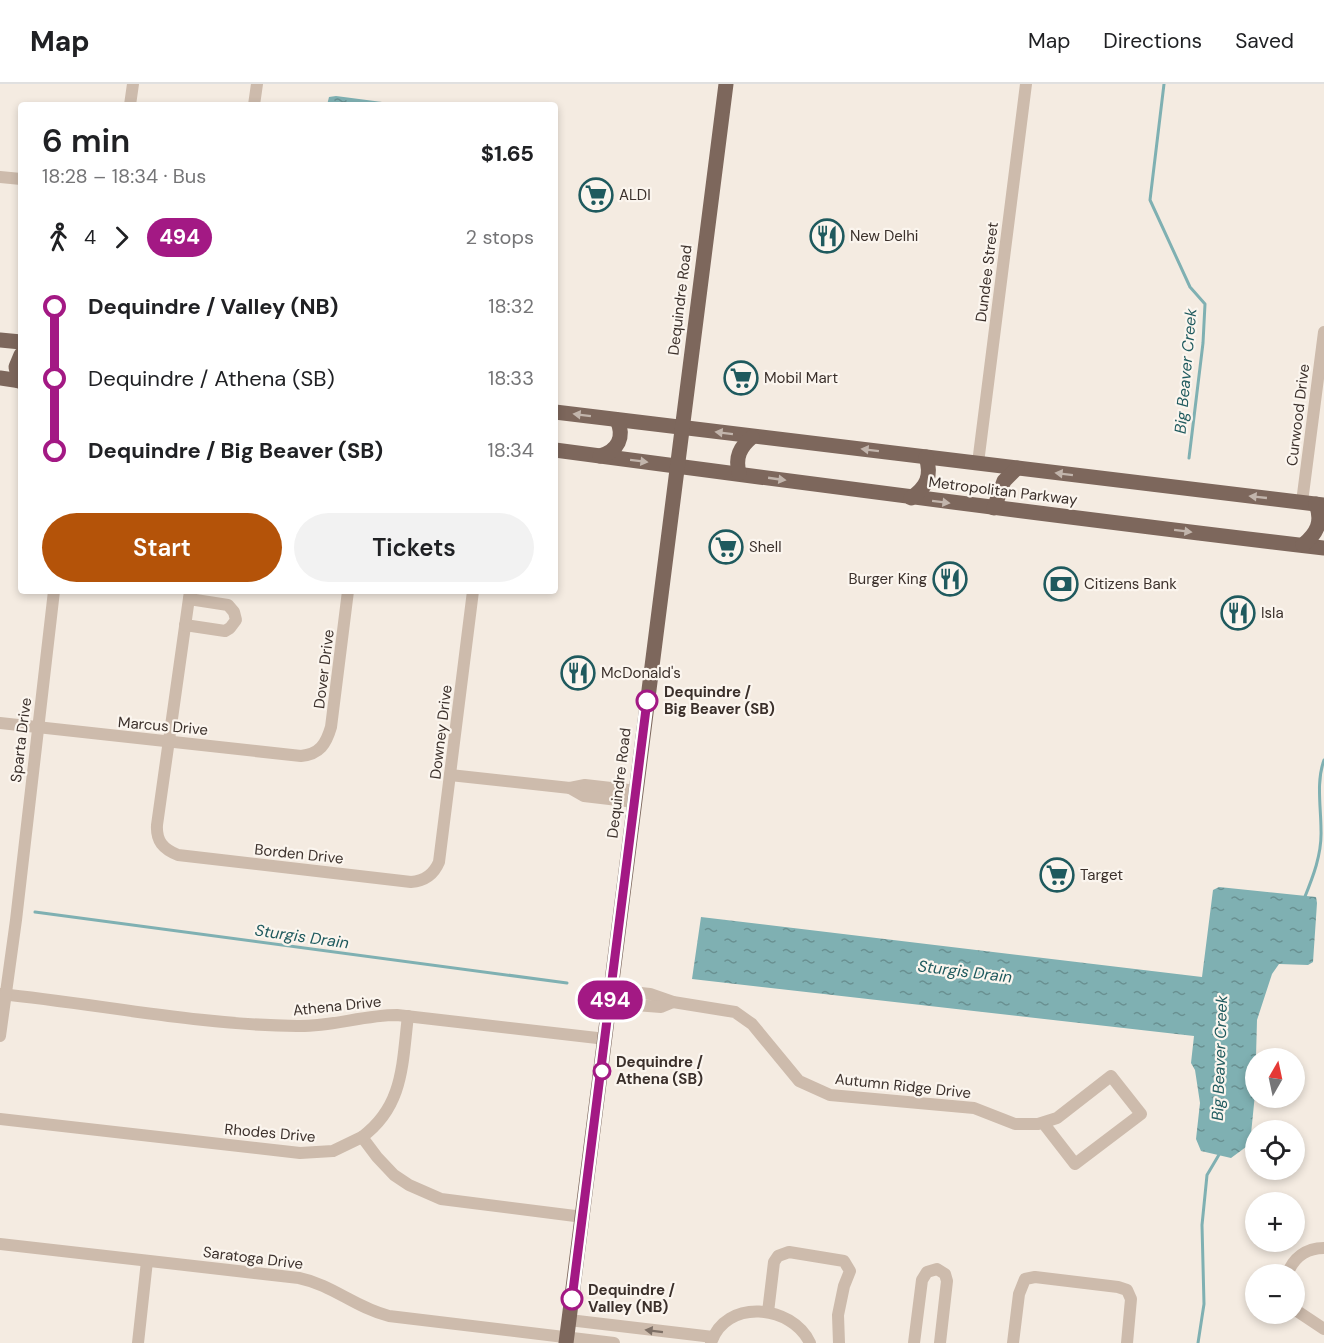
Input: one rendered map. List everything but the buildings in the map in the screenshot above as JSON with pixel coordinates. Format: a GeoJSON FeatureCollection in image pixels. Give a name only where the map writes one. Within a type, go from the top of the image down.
{"type":"FeatureCollection","features":[{"type":"Feature","properties":{"kind":"main road","name":"Dequindre Road"},"geometry":{"type":"LineString","coordinates":[[567,1340],[726,84]]}},
{"type":"Feature","properties":{"kind":"main road"},"geometry":{"type":"LineString","coordinates":[[0,340],[18,342]]}},
{"type":"Feature","properties":{"kind":"main road"},"geometry":{"type":"LineString","coordinates":[[0,378],[18,381]]}},
{"type":"Feature","properties":{"kind":"main road","name":"Metropolitan Parkway"},"geometry":{"type":"LineString","coordinates":[[558,412],[1314,503]]}},
{"type":"Feature","properties":{"kind":"main road"},"geometry":{"type":"LineString","coordinates":[[600,456],[613,450],[620,439],[621,432],[617,420]]}},
{"type":"Feature","properties":{"kind":"main road"},"geometry":{"type":"LineString","coordinates":[[739,473],[738,454],[752,437]]}},
{"type":"Feature","properties":{"kind":"main road","name":"Metropolitan Parkway"},"geometry":{"type":"LineString","coordinates":[[558,450],[911,498],[1324,548]]}},
{"type":"Feature","properties":{"kind":"main road"},"geometry":{"type":"LineString","coordinates":[[911,498],[920,492],[928,480],[929,466],[926,457]]}},
{"type":"Feature","properties":{"kind":"main road"},"geometry":{"type":"LineString","coordinates":[[993,508],[1004,481],[1017,468]]}},
{"type":"Feature","properties":{"kind":"main road"},"geometry":{"type":"LineString","coordinates":[[1303,545],[1315,533],[1318,526],[1319,512],[1314,503]]}},
{"type":"Feature","properties":{"kind":"street"},"geometry":{"type":"LineString","coordinates":[[130,102],[133,84]]}},
{"type":"Feature","properties":{"kind":"street"},"geometry":{"type":"LineString","coordinates":[[254,102],[257,84]]}},
{"type":"Feature","properties":{"kind":"street","name":"Dundee Street"},"geometry":{"type":"LineString","coordinates":[[978,464],[1026,84]]}},
{"type":"Feature","properties":{"kind":"street"},"geometry":{"type":"LineString","coordinates":[[0,177],[18,179]]}},
{"type":"Feature","properties":{"kind":"street","name":"Curwood Drive"},"geometry":{"type":"LineString","coordinates":[[1314,503],[1324,332]]}},
{"type":"Feature","properties":{"kind":"street","name":"Sparta Drive"},"geometry":{"type":"LineString","coordinates":[[0,1036],[3,994],[54,594]]}},
{"type":"Feature","properties":{"kind":"street","name":"Dover Drive"},"geometry":{"type":"LineString","coordinates":[[322,748],[331,728],[348,594]]}},
{"type":"Feature","properties":{"kind":"street","name":"Downey Drive"},"geometry":{"type":"LineString","coordinates":[[432,874],[439,862],[473,594]]}},
{"type":"Feature","properties":{"kind":"street"},"geometry":{"type":"LineString","coordinates":[[169,740],[189,595],[228,604],[236,620],[230,628],[225,630],[185,625]]}},
{"type":"Feature","properties":{"kind":"street","name":"Marcus Drive"},"geometry":{"type":"LineString","coordinates":[[0,723],[301,756],[315,753],[322,748]]}},
{"type":"Feature","properties":{"kind":"street","name":"Borden Drive"},"geometry":{"type":"LineString","coordinates":[[169,740],[157,825],[157,835],[164,848],[178,855],[411,882],[425,879],[432,874]]}},
{"type":"Feature","properties":{"kind":"street"},"geometry":{"type":"LineString","coordinates":[[450,775],[570,788],[584,796],[636,796]]}},
{"type":"Feature","properties":{"kind":"street","name":"Athena Drive"},"geometry":{"type":"LineString","coordinates":[[3,994],[267,1025],[315,1026],[375,1016],[408,1016],[606,1039]]}},
{"type":"Feature","properties":{"kind":"street","name":"Autumn Ridge Drive"},"geometry":{"type":"LineString","coordinates":[[611,997],[661,1007],[673,1002],[726,1010],[742,1016],[752,1024],[799,1081],[824,1093],[974,1108],[1015,1124],[1044,1124]]}},
{"type":"Feature","properties":{"kind":"street","name":"Rhodes Drive"},"geometry":{"type":"LineString","coordinates":[[0,1119],[300,1153],[333,1151],[362,1137],[381,1120],[393,1101],[401,1074],[408,1016]]}},
{"type":"Feature","properties":{"kind":"street"},"geometry":{"type":"LineString","coordinates":[[1111,1076],[1141,1114],[1076,1164],[1044,1124],[1057,1118],[1111,1076]]}},
{"type":"Feature","properties":{"kind":"street"},"geometry":{"type":"LineString","coordinates":[[362,1137],[394,1174],[416,1188],[441,1199],[583,1217]]}},
{"type":"Feature","properties":{"kind":"street","name":"Saratoga Drive"},"geometry":{"type":"LineString","coordinates":[[0,1244],[309,1280],[332,1289],[362,1307],[389,1316],[567,1340],[614,1343]]}},
{"type":"Feature","properties":{"kind":"street"},"geometry":{"type":"LineString","coordinates":[[1292,1264],[1300,1255],[1310,1250],[1324,1248]]}},
{"type":"Feature","properties":{"kind":"street"},"geometry":{"type":"LineString","coordinates":[[768,1312],[774,1262],[778,1256],[789,1252],[844,1261],[850,1271],[844,1286],[838,1315],[839,1343]]}},
{"type":"Feature","properties":{"kind":"street"},"geometry":{"type":"LineString","coordinates":[[138,1343],[147,1261]]}},
{"type":"Feature","properties":{"kind":"street"},"geometry":{"type":"LineString","coordinates":[[914,1343],[922,1280],[927,1272],[937,1269],[945,1274],[947,1281],[940,1343]]}},
{"type":"Feature","properties":{"kind":"street"},"geometry":{"type":"LineString","coordinates":[[1013,1343],[1020,1287],[1025,1279],[1035,1276],[1127,1290],[1131,1299],[1127,1343]]}},
{"type":"Feature","properties":{"kind":"street"},"geometry":{"type":"LineString","coordinates":[[569,1320],[712,1340],[723,1323],[734,1316],[754,1311],[768,1312],[793,1322],[810,1343]]}},
{"type":"Feature","properties":{"kind":"street"},"geometry":{"type":"LineString","coordinates":[[1305,1316],[1324,1329]]}},
{"type":"Feature","properties":{"kind":"water"},"geometry":{"type":"Polygon","coordinates":[[[336,96],[382,102],[328,102],[329,97],[336,96]]]}},
{"type":"Feature","properties":{"kind":"water"},"geometry":{"type":"Polygon","coordinates":[[[1219,887],[1316,897],[1317,903],[1313,962],[1308,965],[1279,964],[1272,974],[1257,1020],[1256,1048],[1245,1048],[1245,1108],[1254,1108],[1252,1120],[1245,1120],[1245,1148],[1231,1158],[1201,1151],[1196,1139],[1200,1103],[1195,1070],[1191,1063],[1194,1036],[692,979],[701,917],[1202,977],[1213,890],[1219,887]]]}},
{"type":"Feature","properties":{"kind":"waterway","name":"Big Beaver Creek"},"geometry":{"type":"LineString","coordinates":[[1164,84],[1150,200],[1190,287],[1205,304],[1203,343],[1189,458]]}},
{"type":"Feature","properties":{"kind":"waterway","name":"Big Beaver Creek"},"geometry":{"type":"LineString","coordinates":[[1304,899],[1314,874],[1320,848],[1320,786],[1324,760]]}},
{"type":"Feature","properties":{"kind":"waterway","name":"Sturgis Drain"},"geometry":{"type":"LineString","coordinates":[[35,912],[567,983]]}},
{"type":"Feature","properties":{"kind":"waterway","name":"Big Beaver Creek"},"geometry":{"type":"LineString","coordinates":[[1198,1343],[1204,1304],[1202,1225],[1207,1175],[1220,1153]]}},
{"type":"Feature","properties":{"kind":"bus line","name":"494"},"geometry":{"type":"LineString","coordinates":[[572,1299],[647,701]]}},
{"type":"Feature","properties":{"kind":"place","name":"ALDI"},"geometry":{"type":"Point","coordinates":[596,195]}},
{"type":"Feature","properties":{"kind":"place","name":"New Delhi"},"geometry":{"type":"Point","coordinates":[827,236]}},
{"type":"Feature","properties":{"kind":"place","name":"Mobil Mart"},"geometry":{"type":"Point","coordinates":[741,378]}},
{"type":"Feature","properties":{"kind":"place","name":"Shell"},"geometry":{"type":"Point","coordinates":[726,547]}},
{"type":"Feature","properties":{"kind":"place","name":"Burger King"},"geometry":{"type":"Point","coordinates":[950,579]}},
{"type":"Feature","properties":{"kind":"place","name":"Citizens Bank"},"geometry":{"type":"Point","coordinates":[1061,584]}},
{"type":"Feature","properties":{"kind":"place","name":"Isla"},"geometry":{"type":"Point","coordinates":[1238,613]}},
{"type":"Feature","properties":{"kind":"place","name":"McDonald's"},"geometry":{"type":"Point","coordinates":[578,673]}},
{"type":"Feature","properties":{"kind":"place","name":"Dequindre / Big Beaver (SB)"},"geometry":{"type":"Point","coordinates":[647,701]}},
{"type":"Feature","properties":{"kind":"place","name":"Target"},"geometry":{"type":"Point","coordinates":[1057,875]}},
{"type":"Feature","properties":{"kind":"place","name":"Dequindre / Athena (SB)"},"geometry":{"type":"Point","coordinates":[602,1071]}},
{"type":"Feature","properties":{"kind":"place","name":"Dequindre / Valley (NB)"},"geometry":{"type":"Point","coordinates":[572,1299]}}]}
